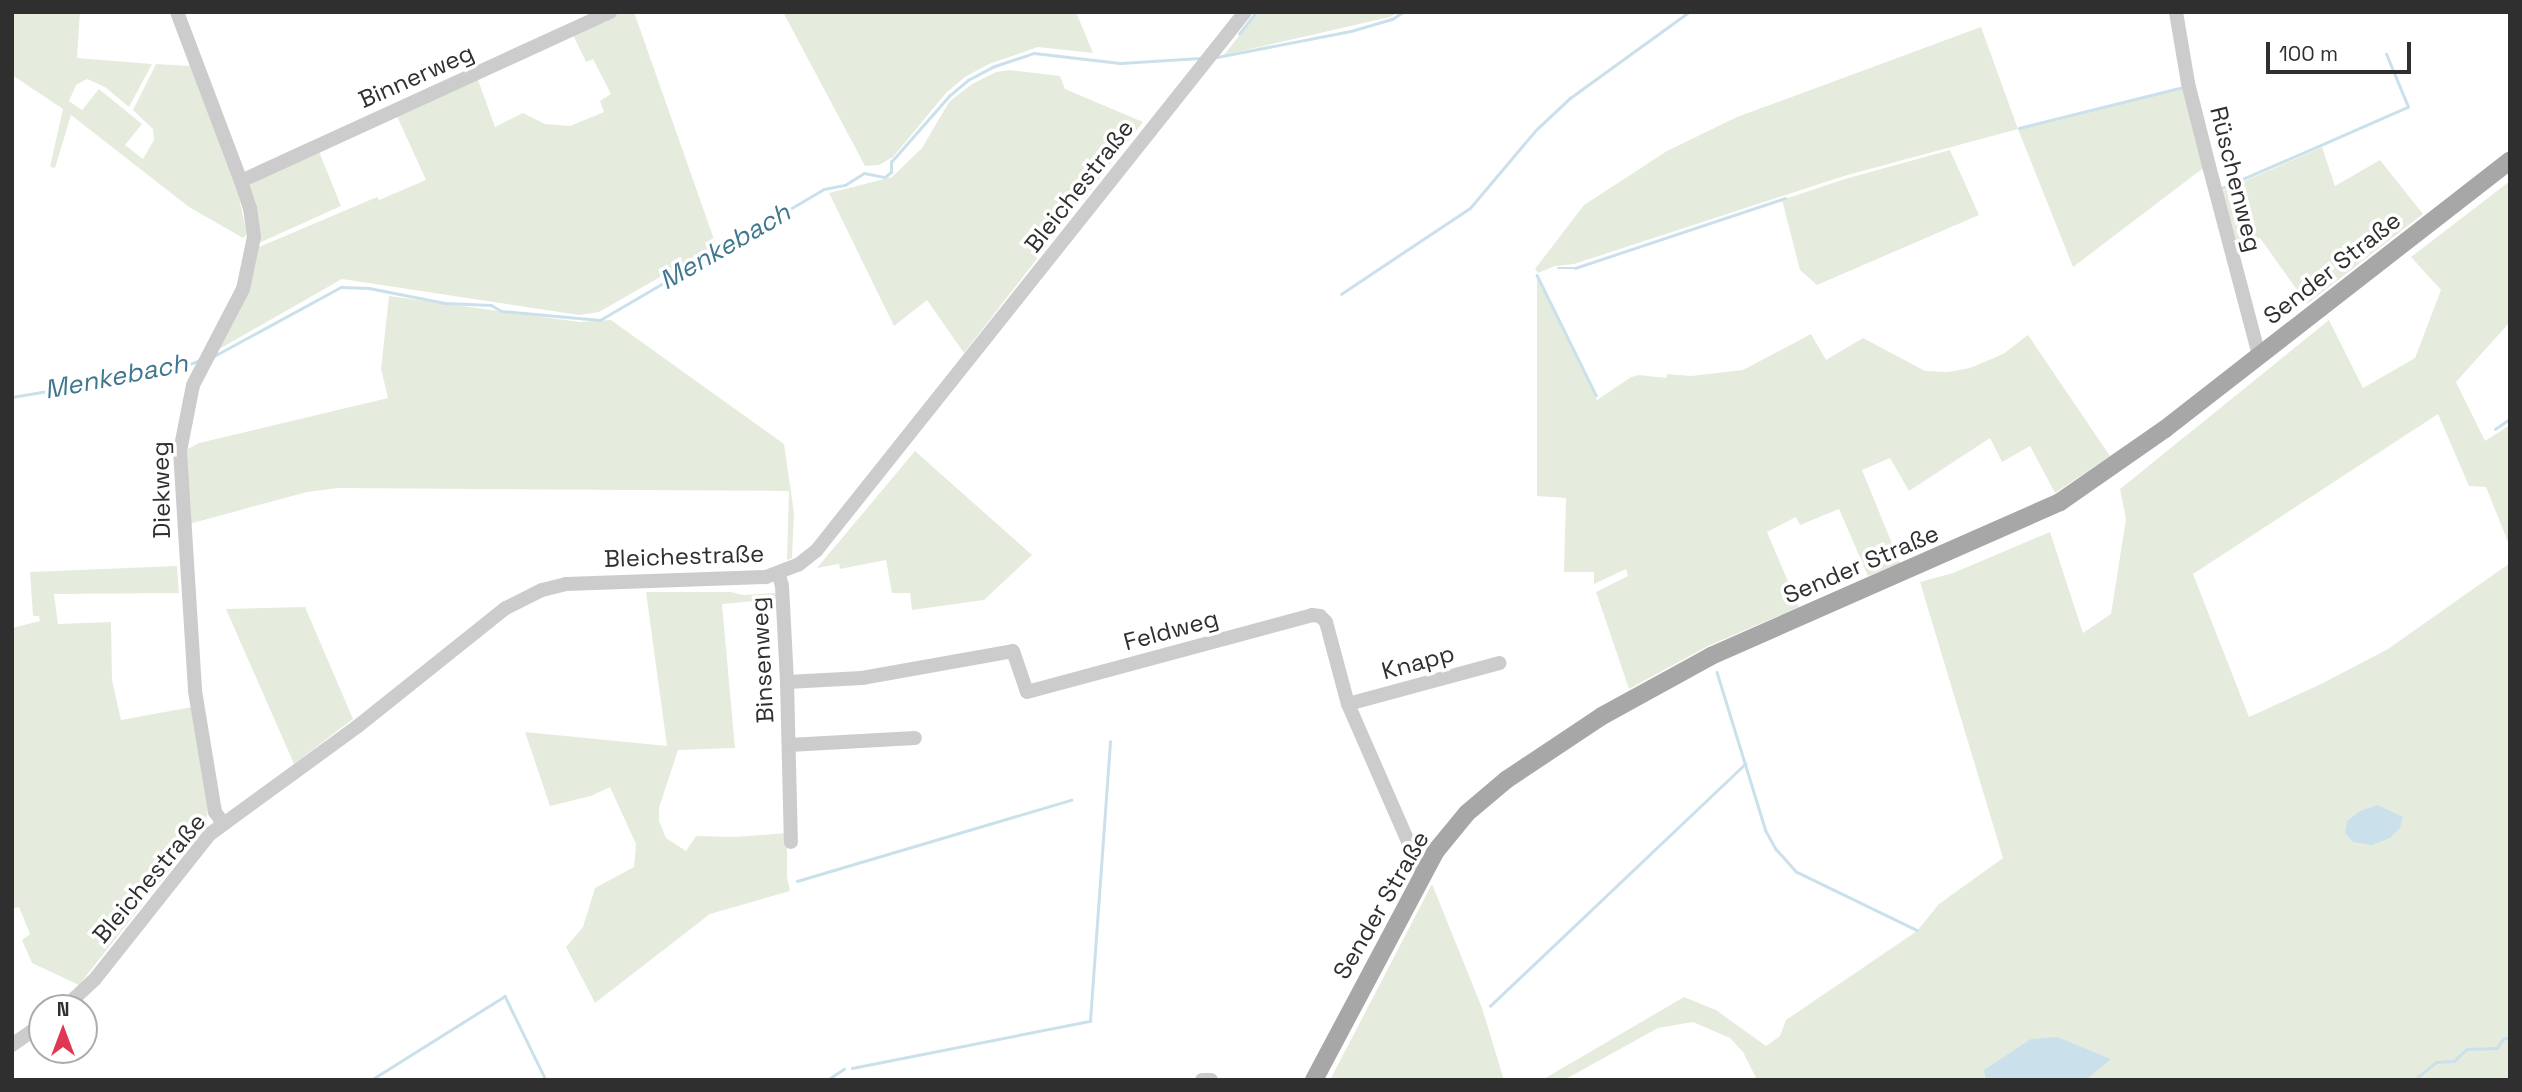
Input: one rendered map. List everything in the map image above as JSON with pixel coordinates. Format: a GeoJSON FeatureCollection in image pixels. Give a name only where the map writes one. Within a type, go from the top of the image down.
{"type":"FeatureCollection","features":[{"type":"Feature","properties":{"kind":"main road","name":"Sender Straße"},"geometry":{"type":"LineString","coordinates":[[1314,1080],[1422,873],[1467,813],[1506,780],[1655,684],[1758,634],[2044,511],[2165,429],[2510,160]]}},
{"type":"Feature","properties":{"kind":"street","name":"Diekweg"},"geometry":{"type":"LineString","coordinates":[[177,12],[241,181],[250,208],[254,237],[243,289],[207,352],[188,400],[180,451],[195,691],[215,812],[223,823]]}},
{"type":"Feature","properties":{"kind":"street","name":"Binnerweg"},"geometry":{"type":"LineString","coordinates":[[241,181],[610,12]]}},
{"type":"Feature","properties":{"kind":"street","name":"Bleichestraße"},"geometry":{"type":"LineString","coordinates":[[79,994],[95,979],[195,850],[223,823],[358,726],[506,608],[542,590],[588,582],[745,580],[779,575],[807,558],[831,536],[1245,12]]}},
{"type":"Feature","properties":{"kind":"street","name":"Rüschenweg"},"geometry":{"type":"LineString","coordinates":[[2176,12],[2203,143],[2259,355]]}},
{"type":"Feature","properties":{"kind":"street","name":"Binsenweg"},"geometry":{"type":"LineString","coordinates":[[779,575],[782,586],[787,682],[791,842]]}},
{"type":"Feature","properties":{"kind":"street","name":"Feldweg"},"geometry":{"type":"LineString","coordinates":[[787,682],[862,678],[1013,651],[1027,691],[1312,615],[1320,616],[1326,622],[1348,704],[1422,873]]}},
{"type":"Feature","properties":{"kind":"street","name":"Knapp"},"geometry":{"type":"LineString","coordinates":[[1348,704],[1500,663]]}},
{"type":"Feature","properties":{"kind":"street","name":"Binsenweg"},"geometry":{"type":"LineString","coordinates":[[789,745],[915,738]]}},
{"type":"Feature","properties":{"kind":"street"},"geometry":{"type":"LineString","coordinates":[[12,1045],[28,1034]]}},
{"type":"Feature","properties":{"kind":"street"},"geometry":{"type":"LineString","coordinates":[[1202,1080],[1211,1080]]}},
{"type":"Feature","properties":{"kind":"green space"},"geometry":{"type":"Polygon","coordinates":[[[12,12],[80,12],[77,58],[152,64],[129,107],[105,87],[87,79],[76,85],[69,101],[82,110],[99,89],[142,124],[125,145],[143,159],[154,140],[153,129],[133,110],[156,64],[191,66],[237,189],[247,234],[243,238],[189,207],[71,115],[55,168],[50,167],[63,109],[12,75],[12,12]]]}},
{"type":"Feature","properties":{"kind":"green space"},"geometry":{"type":"Polygon","coordinates":[[[620,12],[634,12],[716,245],[599,312],[579,315],[342,279],[214,352],[246,295],[259,247],[377,197],[379,200],[426,180],[396,114],[477,77],[495,127],[523,113],[545,124],[570,126],[604,112],[600,101],[611,94],[593,59],[586,62],[573,35],[620,12]]]}},
{"type":"Feature","properties":{"kind":"green space"},"geometry":{"type":"Polygon","coordinates":[[[783,12],[1076,12],[1093,53],[1038,47],[989,64],[965,77],[946,93],[893,157],[879,165],[865,166],[783,12]]]}},
{"type":"Feature","properties":{"kind":"green space"},"geometry":{"type":"Polygon","coordinates":[[[1258,12],[1398,12],[1390,17],[1224,55],[1258,12]]]}},
{"type":"Feature","properties":{"kind":"green space"},"geometry":{"type":"Polygon","coordinates":[[[1981,27],[2018,129],[1844,176],[1574,264],[1555,266],[1538,273],[1535,269],[1584,205],[1667,151],[1737,117],[1981,27]]]}},
{"type":"Feature","properties":{"kind":"green space"},"geometry":{"type":"Polygon","coordinates":[[[1010,70],[1060,76],[1065,89],[1143,122],[964,353],[927,300],[894,326],[829,193],[892,177],[922,148],[949,102],[972,84],[996,72],[1010,70]]]}},
{"type":"Feature","properties":{"kind":"green space"},"geometry":{"type":"Polygon","coordinates":[[[2185,88],[2206,166],[2073,267],[2018,129],[2185,88]]]}},
{"type":"Feature","properties":{"kind":"green space"},"geometry":{"type":"Polygon","coordinates":[[[2322,147],[2335,186],[2380,160],[2423,214],[2307,304],[2260,238],[2237,251],[2220,192],[2322,147]]]}},
{"type":"Feature","properties":{"kind":"green space"},"geometry":{"type":"Polygon","coordinates":[[[318,149],[341,206],[259,243],[248,187],[251,179],[318,149]]]}},
{"type":"Feature","properties":{"kind":"green space"},"geometry":{"type":"Polygon","coordinates":[[[1950,150],[1979,215],[1817,285],[1800,270],[1782,200],[1845,179],[1950,150]]]}},
{"type":"Feature","properties":{"kind":"green space"},"geometry":{"type":"Polygon","coordinates":[[[2510,181],[2510,322],[2456,382],[2485,441],[2510,425],[2510,547],[2486,487],[2469,486],[2438,414],[2193,574],[2249,717],[2388,649],[2510,563],[2510,1080],[1757,1080],[1743,1052],[1730,1038],[1693,1022],[1658,1028],[1564,1080],[1542,1080],[1684,997],[1716,1010],[1766,1046],[1780,1036],[1786,1020],[1917,931],[1939,904],[2003,858],[1920,582],[1953,573],[2050,532],[2083,633],[2111,614],[2126,519],[2120,489],[2329,320],[2363,388],[2415,358],[2441,290],[2411,257],[2510,181]]]}},
{"type":"Feature","properties":{"kind":"green space"},"geometry":{"type":"Polygon","coordinates":[[[1537,277],[1597,400],[1631,377],[1639,375],[1666,378],[1667,374],[1691,376],[1743,370],[1811,334],[1826,360],[1863,338],[1925,371],[1948,372],[1970,368],[2003,354],[2028,335],[2110,456],[2055,493],[2030,446],[2002,462],[1990,438],[1909,491],[1890,458],[1862,470],[1900,563],[1868,576],[1839,509],[1800,525],[1796,517],[1767,532],[1799,607],[1708,646],[1629,689],[1596,592],[1628,576],[1626,569],[1594,584],[1594,572],[1564,572],[1566,498],[1537,496],[1537,277]]]}},
{"type":"Feature","properties":{"kind":"green space"},"geometry":{"type":"Polygon","coordinates":[[[389,296],[580,322],[611,320],[784,444],[794,513],[792,558],[787,560],[789,491],[338,488],[307,492],[189,524],[186,450],[199,443],[388,398],[381,369],[389,296]]]}},
{"type":"Feature","properties":{"kind":"green space"},"geometry":{"type":"Polygon","coordinates":[[[915,451],[1032,555],[984,600],[912,610],[910,593],[892,593],[886,560],[840,569],[839,564],[817,568],[915,451]]]}},
{"type":"Feature","properties":{"kind":"green space"},"geometry":{"type":"Polygon","coordinates":[[[177,566],[179,593],[54,594],[58,624],[111,622],[112,680],[121,720],[192,707],[208,811],[205,825],[79,985],[32,963],[22,940],[30,934],[19,907],[12,909],[12,628],[40,621],[39,616],[33,616],[30,572],[177,566]]]}},
{"type":"Feature","properties":{"kind":"green space"},"geometry":{"type":"Polygon","coordinates":[[[646,592],[731,592],[743,595],[776,593],[778,599],[722,604],[735,748],[678,750],[659,808],[659,821],[666,838],[686,851],[696,836],[735,837],[787,833],[787,877],[790,891],[710,914],[595,1003],[566,947],[583,927],[595,888],[634,867],[636,844],[610,787],[591,796],[550,806],[525,732],[667,746],[646,592]]]}},
{"type":"Feature","properties":{"kind":"green space"},"geometry":{"type":"Polygon","coordinates":[[[305,607],[353,719],[294,764],[226,609],[305,607]]]}},
{"type":"Feature","properties":{"kind":"green space"},"geometry":{"type":"Polygon","coordinates":[[[1432,884],[1482,1008],[1504,1080],[1330,1080],[1432,884]]]}},
{"type":"Feature","properties":{"kind":"water"},"geometry":{"type":"Polygon","coordinates":[[[2378,805],[2403,817],[2400,828],[2390,838],[2372,845],[2353,842],[2345,833],[2347,821],[2360,811],[2378,805]]]}},
{"type":"Feature","properties":{"kind":"water"},"geometry":{"type":"Polygon","coordinates":[[[2057,1037],[2111,1059],[2086,1080],[1986,1080],[1984,1070],[2031,1039],[2057,1037]]]}},
{"type":"Feature","properties":{"kind":"waterway"},"geometry":{"type":"LineString","coordinates":[[1239,34],[1256,12]]}},
{"type":"Feature","properties":{"kind":"waterway","name":"Menkebach"},"geometry":{"type":"LineString","coordinates":[[1217,57],[1351,31],[1392,19],[1403,12]]}},
{"type":"Feature","properties":{"kind":"waterway"},"geometry":{"type":"LineString","coordinates":[[1341,294],[1470,208],[1536,130],[1570,98],[1689,12]]}},
{"type":"Feature","properties":{"kind":"waterway","name":"Menkebach"},"geometry":{"type":"LineString","coordinates":[[214,356],[341,287],[369,288],[445,303],[491,305],[502,311],[600,320],[824,189],[845,185],[864,173],[885,177],[891,172],[891,162],[949,96],[968,80],[992,67],[1034,53],[1121,63],[1200,58]]}},
{"type":"Feature","properties":{"kind":"waterway"},"geometry":{"type":"LineString","coordinates":[[2220,189],[2408,107],[2386,54]]}},
{"type":"Feature","properties":{"kind":"waterway"},"geometry":{"type":"LineString","coordinates":[[2019,128],[2183,87]]}},
{"type":"Feature","properties":{"kind":"waterway"},"geometry":{"type":"LineString","coordinates":[[1558,268],[1575,268],[1785,198]]}},
{"type":"Feature","properties":{"kind":"waterway"},"geometry":{"type":"LineString","coordinates":[[1537,275],[1596,395]]}},
{"type":"Feature","properties":{"kind":"waterway","name":"Menkebach"},"geometry":{"type":"LineString","coordinates":[[12,397],[172,370],[201,360]]}},
{"type":"Feature","properties":{"kind":"waterway"},"geometry":{"type":"LineString","coordinates":[[2495,429],[2510,419]]}},
{"type":"Feature","properties":{"kind":"waterway"},"geometry":{"type":"LineString","coordinates":[[1717,672],[1766,831],[1776,849],[1797,872],[1917,930]]}},
{"type":"Feature","properties":{"kind":"waterway"},"geometry":{"type":"LineString","coordinates":[[852,1068],[1090,1021],[1110,742]]}},
{"type":"Feature","properties":{"kind":"waterway"},"geometry":{"type":"LineString","coordinates":[[1490,1006],[1745,764]]}},
{"type":"Feature","properties":{"kind":"waterway"},"geometry":{"type":"LineString","coordinates":[[797,881],[1071,800]]}},
{"type":"Feature","properties":{"kind":"waterway"},"geometry":{"type":"LineString","coordinates":[[371,1080],[505,996],[546,1080]]}},
{"type":"Feature","properties":{"kind":"waterway"},"geometry":{"type":"LineString","coordinates":[[2414,1080],[2436,1062],[2454,1061],[2467,1049],[2497,1048],[2503,1039],[2510,1037]]}},
{"type":"Feature","properties":{"kind":"waterway"},"geometry":{"type":"LineString","coordinates":[[827,1080],[844,1069]]}},
{"type":"Feature","properties":{"kind":"waterway"},"geometry":{"type":"LineString","coordinates":[[2402,1080],[2413,1080]]}}]}
